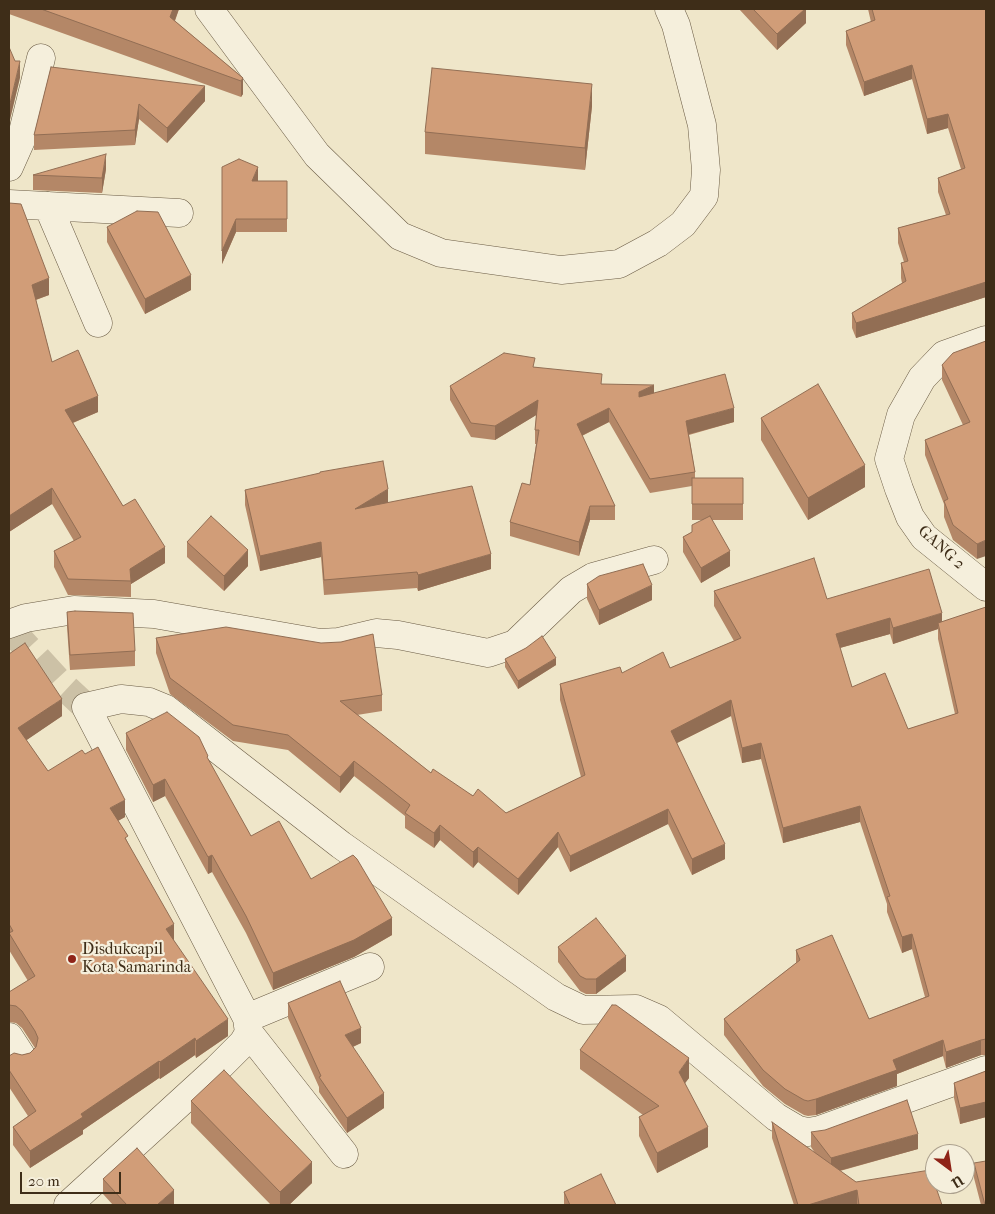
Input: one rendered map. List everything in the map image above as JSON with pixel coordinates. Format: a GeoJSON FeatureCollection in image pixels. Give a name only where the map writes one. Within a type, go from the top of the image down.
{"type":"FeatureCollection","features":[{"type":"Feature","properties":{"kind":"street"},"geometry":{"type":"LineString","coordinates":[[209,9],[316,156],[400,236],[441,253],[561,270],[619,264],[658,243],[683,224],[704,196],[706,170],[702,125],[676,25],[669,9]]}},
{"type":"Feature","properties":{"kind":"street"},"geometry":{"type":"LineString","coordinates":[[9,167],[21,140],[41,58]]}},
{"type":"Feature","properties":{"kind":"street"},"geometry":{"type":"LineString","coordinates":[[9,204],[179,213]]}},
{"type":"Feature","properties":{"kind":"street"},"geometry":{"type":"LineString","coordinates":[[48,206],[98,323]]}},
{"type":"Feature","properties":{"kind":"street","name":"GANG 2"},"geometry":{"type":"LineString","coordinates":[[986,340],[944,355],[922,378],[901,415],[889,459],[898,489],[910,517],[924,537],[986,588]]}},
{"type":"Feature","properties":{"kind":"street"},"geometry":{"type":"LineString","coordinates":[[9,624],[26,618],[74,610],[154,614],[320,643],[338,642],[376,633],[398,635],[488,653],[515,644],[571,590],[593,577],[654,560]]}},
{"type":"Feature","properties":{"kind":"street"},"geometry":{"type":"LineString","coordinates":[[344,1154],[248,1026],[86,707],[121,699],[149,702],[166,710],[341,844],[556,997],[583,1010],[636,1009],[659,1019],[776,1117],[798,1130],[808,1132],[820,1130],[986,1070]]}},
{"type":"Feature","properties":{"kind":"street"},"geometry":{"type":"LineString","coordinates":[[68,1205],[218,1069],[243,1043],[248,1026],[370,967]]}},
{"type":"Feature","properties":{"kind":"building"},"geometry":{"type":"Polygon","coordinates":[[[41,9],[173,9],[170,17],[243,78],[241,81],[41,9]]]}},
{"type":"Feature","properties":{"kind":"building"},"geometry":{"type":"Polygon","coordinates":[[[753,9],[805,9],[777,34],[753,9]]]}},
{"type":"Feature","properties":{"kind":"building"},"geometry":{"type":"Polygon","coordinates":[[[872,9],[986,9],[986,282],[856,323],[852,313],[906,281],[901,263],[908,261],[898,228],[950,214],[938,178],[965,168],[948,114],[927,119],[912,65],[864,82],[846,31],[875,20],[872,9]]]}},
{"type":"Feature","properties":{"kind":"building"},"geometry":{"type":"Polygon","coordinates":[[[9,47],[15,61],[20,61],[9,108],[9,47]]]}},
{"type":"Feature","properties":{"kind":"building"},"geometry":{"type":"Polygon","coordinates":[[[51,67],[205,86],[167,128],[139,104],[135,130],[34,135],[51,67]]]}},
{"type":"Feature","properties":{"kind":"building"},"geometry":{"type":"Polygon","coordinates":[[[432,68],[592,84],[585,148],[425,132],[432,68]]]}},
{"type":"Feature","properties":{"kind":"building"},"geometry":{"type":"Polygon","coordinates":[[[106,154],[102,178],[33,175],[106,154]]]}},
{"type":"Feature","properties":{"kind":"building"},"geometry":{"type":"Polygon","coordinates":[[[239,159],[258,167],[252,181],[287,181],[287,219],[236,219],[222,251],[222,167],[239,159]]]}},
{"type":"Feature","properties":{"kind":"building"},"geometry":{"type":"Polygon","coordinates":[[[9,203],[21,204],[49,278],[32,285],[52,362],[78,350],[98,396],[65,410],[123,506],[135,499],[165,547],[130,569],[131,581],[68,579],[54,551],[81,537],[52,488],[9,516],[9,203]]]}},
{"type":"Feature","properties":{"kind":"building"},"geometry":{"type":"Polygon","coordinates":[[[137,211],[158,212],[191,275],[145,299],[107,227],[137,211]]]}},
{"type":"Feature","properties":{"kind":"building"},"geometry":{"type":"Polygon","coordinates":[[[986,341],[986,540],[977,544],[953,525],[944,501],[948,499],[925,440],[970,422],[942,365],[953,353],[986,341]]]}},
{"type":"Feature","properties":{"kind":"building"},"geometry":{"type":"Polygon","coordinates":[[[504,353],[535,358],[533,367],[602,374],[601,384],[654,385],[639,392],[639,397],[725,374],[734,408],[686,421],[695,472],[650,479],[609,408],[577,424],[615,506],[590,506],[579,542],[510,522],[522,483],[530,485],[539,430],[535,430],[538,400],[495,426],[471,423],[450,386],[504,353]]]}},
{"type":"Feature","properties":{"kind":"building"},"geometry":{"type":"Polygon","coordinates":[[[818,384],[865,465],[808,498],[761,418],[818,384]]]}},
{"type":"Feature","properties":{"kind":"building"},"geometry":{"type":"Polygon","coordinates":[[[383,461],[388,489],[355,509],[472,486],[491,554],[418,575],[417,572],[324,580],[321,542],[260,556],[245,490],[320,472],[383,461]]]}},
{"type":"Feature","properties":{"kind":"building"},"geometry":{"type":"Polygon","coordinates":[[[692,478],[743,478],[743,504],[692,504],[692,478]]]}},
{"type":"Feature","properties":{"kind":"building"},"geometry":{"type":"Polygon","coordinates":[[[211,516],[248,550],[224,576],[187,542],[211,516]]]}},
{"type":"Feature","properties":{"kind":"building"},"geometry":{"type":"Polygon","coordinates":[[[710,516],[730,551],[701,568],[683,537],[692,532],[692,525],[710,516]]]}},
{"type":"Feature","properties":{"kind":"building"},"geometry":{"type":"Polygon","coordinates":[[[814,558],[827,599],[929,569],[942,613],[893,628],[890,618],[836,634],[852,687],[885,673],[908,729],[958,713],[938,623],[986,607],[986,1039],[946,1052],[943,1040],[893,1060],[897,1070],[808,1101],[785,1089],[763,1070],[724,1019],[800,960],[796,950],[832,935],[869,1019],[929,996],[912,934],[902,937],[887,897],[890,896],[860,806],[783,828],[761,743],[742,748],[731,700],[671,731],[725,844],[692,859],[668,809],[570,856],[558,832],[518,879],[478,847],[473,852],[440,825],[434,833],[405,813],[410,805],[354,761],[340,777],[288,735],[233,725],[170,678],[156,638],[226,627],[321,643],[341,642],[373,634],[382,695],[340,701],[431,773],[433,769],[473,796],[478,789],[506,813],[585,775],[560,684],[620,667],[622,673],[663,652],[670,668],[741,638],[714,591],[814,558]]]}},
{"type":"Feature","properties":{"kind":"building"},"geometry":{"type":"Polygon","coordinates":[[[643,564],[652,585],[599,610],[587,584],[599,576],[643,564]]]}},
{"type":"Feature","properties":{"kind":"building"},"geometry":{"type":"Polygon","coordinates":[[[67,612],[133,613],[135,651],[70,655],[67,612]]]}},
{"type":"Feature","properties":{"kind":"building"},"geometry":{"type":"Polygon","coordinates":[[[542,636],[556,658],[518,681],[505,659],[526,648],[542,636]]]}},
{"type":"Feature","properties":{"kind":"building"},"geometry":{"type":"Polygon","coordinates":[[[25,643],[62,699],[18,728],[48,771],[82,750],[85,754],[98,747],[125,800],[110,808],[128,836],[125,838],[174,924],[166,929],[228,1019],[196,1041],[195,1038],[159,1061],[81,1114],[83,1117],[30,1151],[13,1127],[36,1111],[9,1070],[9,1056],[14,1053],[22,1055],[30,1053],[36,1047],[38,1038],[22,1011],[16,1006],[9,1005],[9,992],[35,976],[9,933],[13,931],[9,924],[9,654],[25,643]]]}},
{"type":"Feature","properties":{"kind":"building"},"geometry":{"type":"Polygon","coordinates":[[[167,712],[199,737],[207,757],[251,836],[279,821],[311,879],[353,855],[392,918],[354,940],[273,973],[246,916],[212,855],[208,857],[165,779],[153,785],[126,733],[167,712]]]}},
{"type":"Feature","properties":{"kind":"building"},"geometry":{"type":"Polygon","coordinates":[[[596,918],[626,956],[596,979],[586,979],[580,976],[558,947],[596,918]]]}},
{"type":"Feature","properties":{"kind":"building"},"geometry":{"type":"Polygon","coordinates":[[[340,981],[361,1028],[345,1035],[384,1093],[347,1118],[319,1077],[321,1076],[288,1003],[340,981]]]}},
{"type":"Feature","properties":{"kind":"building"},"geometry":{"type":"Polygon","coordinates":[[[612,1005],[616,1005],[689,1058],[679,1072],[708,1127],[657,1153],[639,1117],[659,1106],[580,1050],[612,1005]]]}},
{"type":"Feature","properties":{"kind":"building"},"geometry":{"type":"Polygon","coordinates":[[[224,1070],[312,1162],[280,1192],[191,1101],[224,1070]]]}},
{"type":"Feature","properties":{"kind":"building"},"geometry":{"type":"Polygon","coordinates":[[[986,1071],[986,1102],[960,1108],[954,1083],[986,1071]]]}},
{"type":"Feature","properties":{"kind":"building"},"geometry":{"type":"Polygon","coordinates":[[[907,1100],[918,1134],[831,1158],[811,1132],[825,1130],[907,1100]]]}},
{"type":"Feature","properties":{"kind":"building"},"geometry":{"type":"Polygon","coordinates":[[[772,1122],[856,1182],[925,1171],[925,1194],[938,1194],[942,1205],[859,1205],[857,1190],[808,1205],[798,1205],[772,1122]]]}},
{"type":"Feature","properties":{"kind":"building"},"geometry":{"type":"Polygon","coordinates":[[[137,1148],[174,1190],[157,1205],[127,1205],[103,1179],[137,1148]]]}},
{"type":"Feature","properties":{"kind":"building"},"geometry":{"type":"Polygon","coordinates":[[[986,1161],[986,1205],[975,1167],[975,1163],[986,1161]]]}},
{"type":"Feature","properties":{"kind":"building"},"geometry":{"type":"Polygon","coordinates":[[[601,1174],[616,1205],[570,1205],[564,1192],[601,1174]]]}},
{"type":"Feature","properties":{"kind":"tunnel"},"geometry":{"type":"LineString","coordinates":[[9,628],[57,680],[86,707]]}},
{"type":"Feature","properties":{"kind":"place","name":"Disdukcapil Kota Samarinda"},"geometry":{"type":"Point","coordinates":[72,959]}}]}
